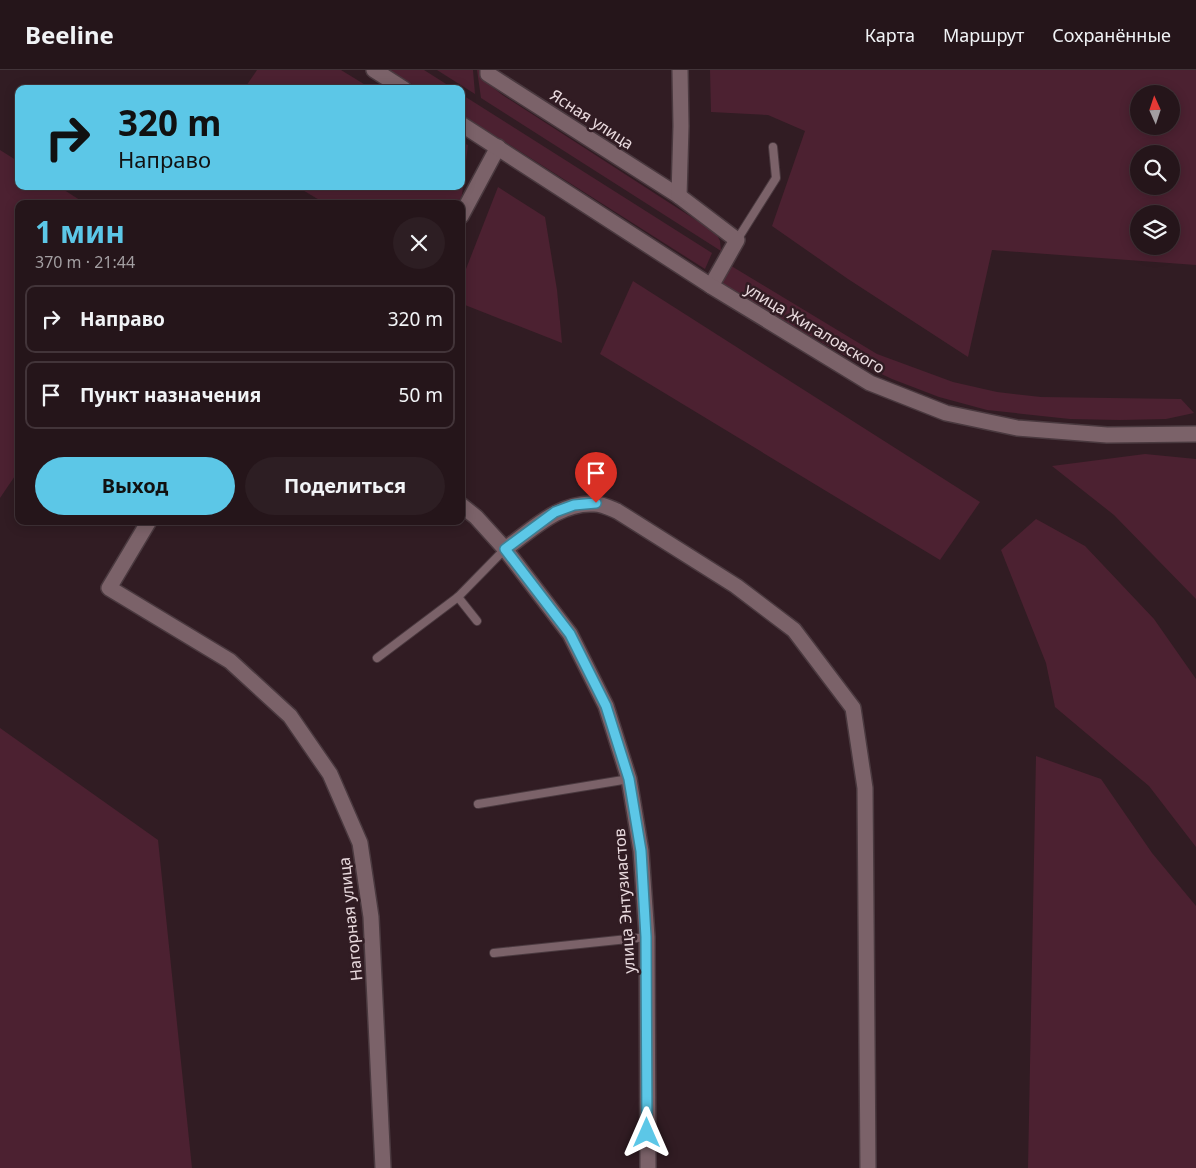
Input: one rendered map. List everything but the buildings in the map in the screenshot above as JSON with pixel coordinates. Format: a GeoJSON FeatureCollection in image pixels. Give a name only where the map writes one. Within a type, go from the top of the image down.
{"type":"FeatureCollection","features":[{"type":"Feature","properties":{"kind":"street"},"geometry":{"type":"LineString","coordinates":[[374,70],[398,85]]}},
{"type":"Feature","properties":{"kind":"street","name":"Ясная улица"},"geometry":{"type":"LineString","coordinates":[[488,70],[488,74],[679,196],[737,240]]}},
{"type":"Feature","properties":{"kind":"street"},"geometry":{"type":"LineString","coordinates":[[679,196],[682,126],[680,70]]}},
{"type":"Feature","properties":{"kind":"street","name":"улица Жигаловского"},"geometry":{"type":"LineString","coordinates":[[465,126],[711,286],[870,383],[946,413],[1017,428],[1107,435],[1196,434]]}},
{"type":"Feature","properties":{"kind":"street"},"geometry":{"type":"LineString","coordinates":[[465,209],[498,147]]}},
{"type":"Feature","properties":{"kind":"street"},"geometry":{"type":"LineString","coordinates":[[711,286],[737,240]]}},
{"type":"Feature","properties":{"kind":"street"},"geometry":{"type":"LineString","coordinates":[[505,549],[555,512],[574,505],[596,503],[617,511],[736,586],[794,630],[853,708],[865,788],[868,1168]]}},
{"type":"Feature","properties":{"kind":"street","name":"улица Энтузиастов"},"geometry":{"type":"LineString","coordinates":[[465,507],[505,549],[570,634],[606,706],[629,779],[641,851],[646,937],[648,1168]]}},
{"type":"Feature","properties":{"kind":"street","name":"Нагорная улица"},"geometry":{"type":"LineString","coordinates":[[147,525],[109,588],[230,661],[290,716],[330,774],[360,843],[370,917],[383,1168]]}},
{"type":"Feature","properties":{"kind":"lane"},"geometry":{"type":"LineString","coordinates":[[737,240],[776,178],[773,146]]}},
{"type":"Feature","properties":{"kind":"lane"},"geometry":{"type":"LineString","coordinates":[[377,658],[458,597],[505,549]]}},
{"type":"Feature","properties":{"kind":"lane"},"geometry":{"type":"LineString","coordinates":[[458,597],[477,621]]}},
{"type":"Feature","properties":{"kind":"lane"},"geometry":{"type":"LineString","coordinates":[[478,804],[629,779]]}},
{"type":"Feature","properties":{"kind":"lane"},"geometry":{"type":"LineString","coordinates":[[494,952],[646,937]]}},
{"type":"Feature","properties":{"kind":"shaded area"},"geometry":{"type":"Polygon","coordinates":[[[257,70],[341,70],[365,85],[247,85],[257,70]]]}},
{"type":"Feature","properties":{"kind":"shaded area"},"geometry":{"type":"Polygon","coordinates":[[[389,70],[424,70],[448,85],[413,85],[389,70]]]}},
{"type":"Feature","properties":{"kind":"shaded area"},"geometry":{"type":"Polygon","coordinates":[[[437,70],[473,70],[475,94],[465,88],[465,85],[461,85],[437,70]]]}},
{"type":"Feature","properties":{"kind":"shaded area"},"geometry":{"type":"Polygon","coordinates":[[[477,70],[485,70],[485,75],[489,82],[504,96],[716,233],[720,241],[721,251],[481,98],[477,70]]]}},
{"type":"Feature","properties":{"kind":"shaded area"},"geometry":{"type":"Polygon","coordinates":[[[710,70],[1196,70],[1196,265],[992,250],[968,357],[848,279],[772,226],[805,131],[768,115],[711,112],[710,70]]]}},
{"type":"Feature","properties":{"kind":"shaded area"},"geometry":{"type":"Polygon","coordinates":[[[465,97],[712,253],[705,269],[465,117],[465,97]]]}},
{"type":"Feature","properties":{"kind":"shaded area"},"geometry":{"type":"Polygon","coordinates":[[[465,144],[468,145],[465,170],[465,144]]]}},
{"type":"Feature","properties":{"kind":"shaded area"},"geometry":{"type":"Polygon","coordinates":[[[0,150],[15,159],[15,190],[64,190],[80,200],[15,200],[15,476],[0,498],[0,150]]]}},
{"type":"Feature","properties":{"kind":"shaded area"},"geometry":{"type":"Polygon","coordinates":[[[498,187],[545,217],[557,290],[562,343],[465,305],[466,269],[498,187]]]}},
{"type":"Feature","properties":{"kind":"shaded area"},"geometry":{"type":"Polygon","coordinates":[[[303,190],[463,190],[460,200],[319,200],[303,190]]]}},
{"type":"Feature","properties":{"kind":"shaded area"},"geometry":{"type":"Polygon","coordinates":[[[728,264],[877,354],[953,382],[997,392],[1041,397],[1181,399],[1194,413],[1166,419],[1070,419],[987,410],[939,397],[892,379],[856,362],[722,285],[720,278],[728,264]]]}},
{"type":"Feature","properties":{"kind":"shaded area"},"geometry":{"type":"Polygon","coordinates":[[[633,281],[980,502],[940,560],[600,354],[633,281]]]}},
{"type":"Feature","properties":{"kind":"shaded area"},"geometry":{"type":"Polygon","coordinates":[[[1145,454],[1196,459],[1196,599],[1114,515],[1052,466],[1145,454]]]}},
{"type":"Feature","properties":{"kind":"shaded area"},"geometry":{"type":"Polygon","coordinates":[[[1036,519],[1085,546],[1154,619],[1196,679],[1196,847],[1149,786],[1055,707],[1046,663],[1001,550],[1036,519]]]}},
{"type":"Feature","properties":{"kind":"shaded area"},"geometry":{"type":"Polygon","coordinates":[[[0,728],[158,840],[192,1168],[0,1168],[0,728]]]}},
{"type":"Feature","properties":{"kind":"shaded area"},"geometry":{"type":"Polygon","coordinates":[[[1036,756],[1101,779],[1152,853],[1196,906],[1196,1168],[1028,1168],[1036,756]]]}},
{"type":"Feature","properties":{"kind":"route"},"geometry":{"type":"LineString","coordinates":[[596,503],[574,505],[555,512],[505,549],[570,634],[606,706],[629,779],[641,851],[646,937],[647,1133]]}}]}
